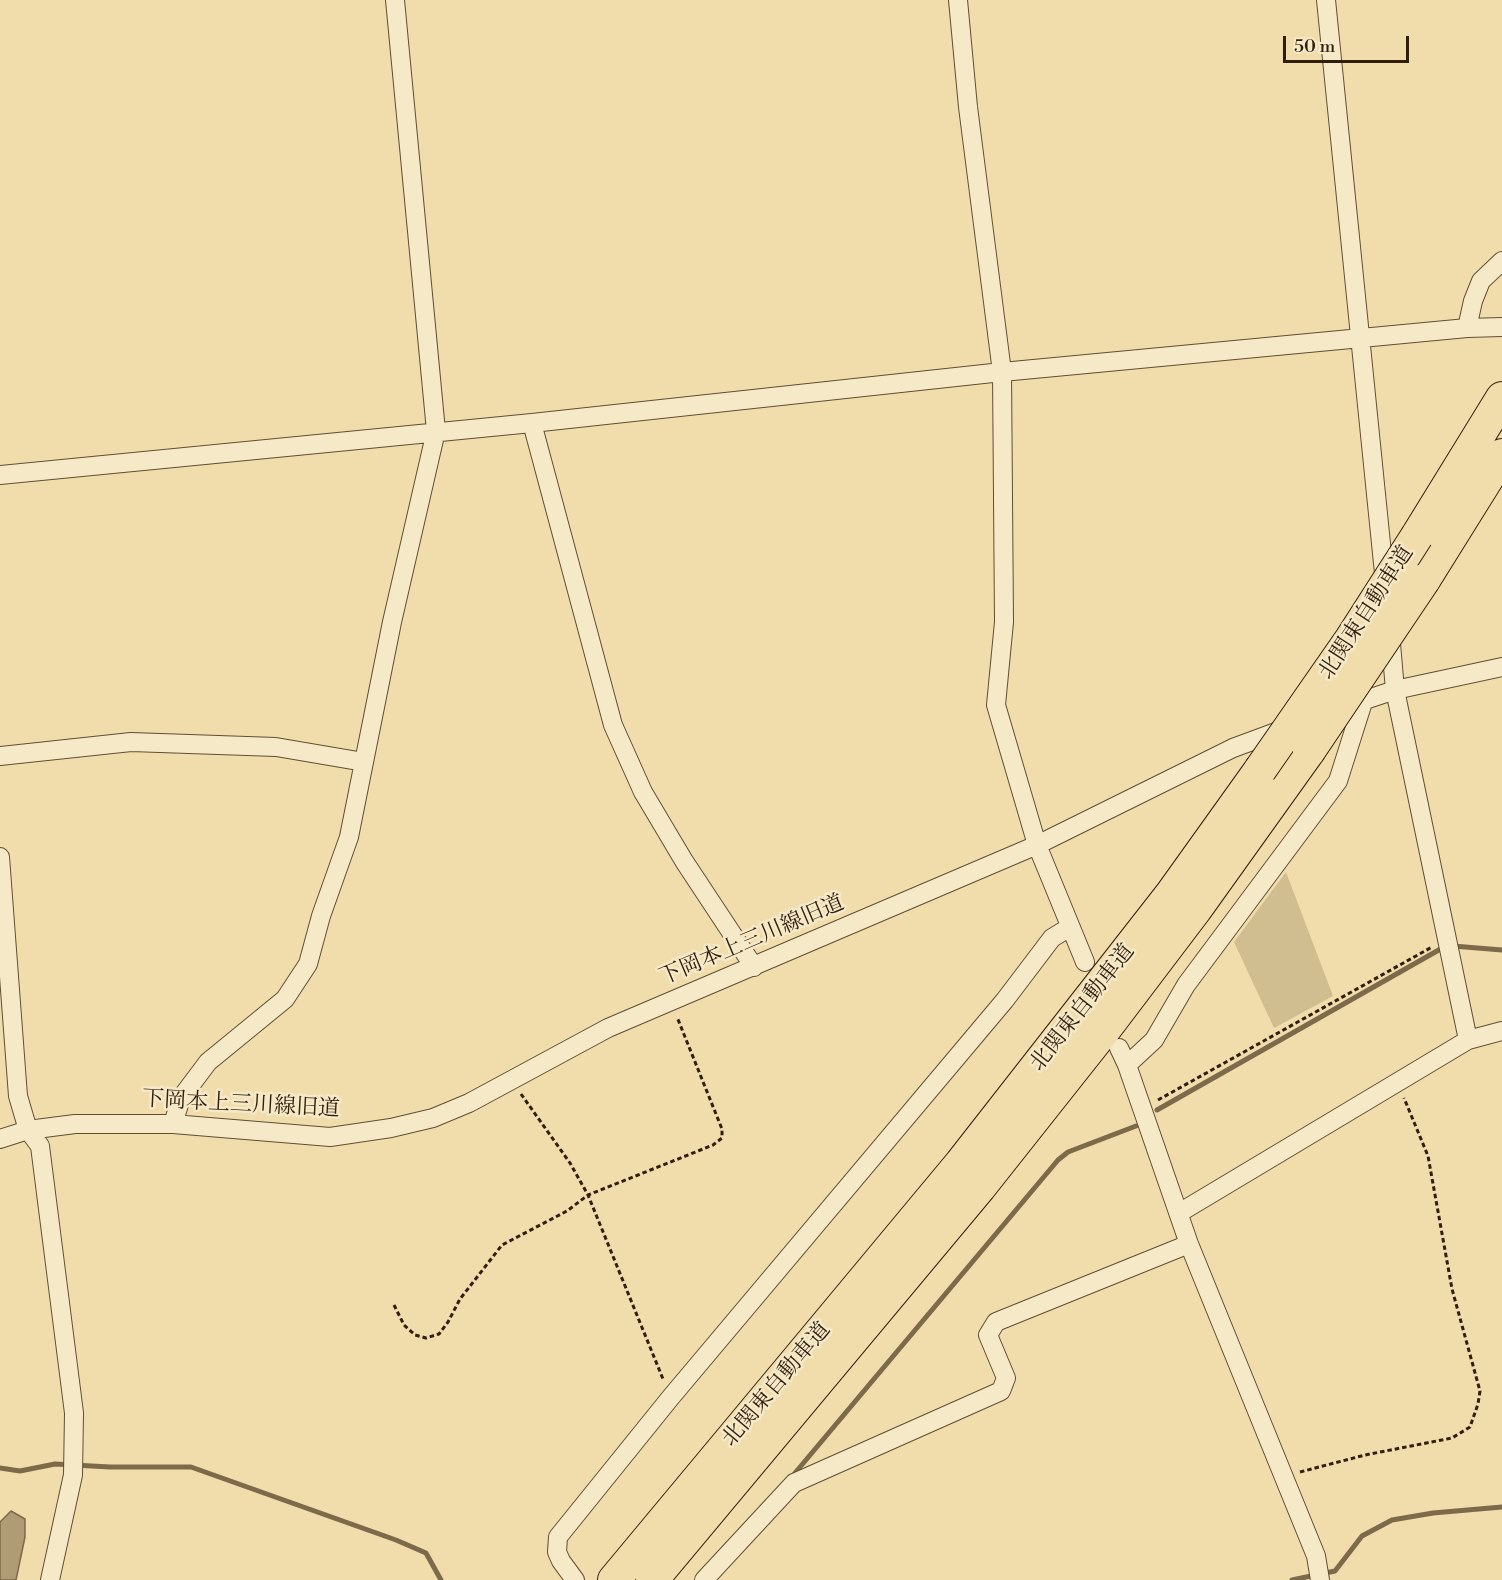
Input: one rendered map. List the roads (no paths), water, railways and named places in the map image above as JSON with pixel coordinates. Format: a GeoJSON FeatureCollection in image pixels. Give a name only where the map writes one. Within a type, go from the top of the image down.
{"type":"FeatureCollection","features":[{"type":"Feature","properties":{"kind":"highway","name":"北関東自動車道"},"geometry":{"type":"LineString","coordinates":[[614,1580],[962,1163],[1172,893],[1351,639],[1418,536],[1502,398]]}},
{"type":"Feature","properties":{"kind":"highway","name":"北関東自動車道"},"geometry":{"type":"LineString","coordinates":[[652,1580],[980,1187],[1102,1033],[1196,909],[1309,751],[1424,579],[1502,454]]}},
{"type":"Feature","properties":{"kind":"street"},"geometry":{"type":"LineString","coordinates":[[173,1124],[181,1098],[208,1062],[285,999],[308,964],[321,916],[349,837],[392,622],[436,431],[395,0]]}},
{"type":"Feature","properties":{"kind":"street"},"geometry":{"type":"LineString","coordinates":[[958,0],[968,107],[1002,372],[1004,622],[996,705],[1037,845],[1085,962]]}},
{"type":"Feature","properties":{"kind":"street"},"geometry":{"type":"LineString","coordinates":[[1326,0],[1362,339],[1395,690],[1468,1040]]}},
{"type":"Feature","properties":{"kind":"street"},"geometry":{"type":"LineString","coordinates":[[1467,328],[1473,301],[1481,281],[1502,261]]}},
{"type":"Feature","properties":{"kind":"street"},"geometry":{"type":"LineString","coordinates":[[0,475],[532,423],[1002,372],[1467,328],[1502,327]]}},
{"type":"Feature","properties":{"kind":"street"},"geometry":{"type":"LineString","coordinates":[[532,423],[613,725],[643,792],[684,861],[754,967]]}},
{"type":"Feature","properties":{"kind":"street","name":"下岡本上三川線旧道"},"geometry":{"type":"LineString","coordinates":[[0,1139],[28,1130],[75,1124],[173,1124],[330,1137],[391,1128],[433,1118],[469,1103],[608,1028],[1037,845],[1233,748],[1364,699],[1502,667]]}},
{"type":"Feature","properties":{"kind":"street"},"geometry":{"type":"LineString","coordinates":[[1127,1065],[1154,1040],[1186,985],[1338,781],[1364,699]]}},
{"type":"Feature","properties":{"kind":"street"},"geometry":{"type":"LineString","coordinates":[[0,756],[131,742],[276,747],[364,762]]}},
{"type":"Feature","properties":{"kind":"street"},"geometry":{"type":"LineString","coordinates":[[0,857],[18,1096],[28,1130],[40,1146],[74,1413],[73,1475],[50,1580]]}},
{"type":"Feature","properties":{"kind":"street"},"geometry":{"type":"LineString","coordinates":[[575,1580],[557,1552],[558,1537],[671,1397],[1005,1000],[1052,938],[1070,927]]}},
{"type":"Feature","properties":{"kind":"street"},"geometry":{"type":"LineString","coordinates":[[1179,1213],[1468,1040],[1502,1031]]}},
{"type":"Feature","properties":{"kind":"street"},"geometry":{"type":"LineString","coordinates":[[1119,1048],[1127,1065],[1189,1244],[1316,1556],[1320,1580]]}},
{"type":"Feature","properties":{"kind":"street"},"geometry":{"type":"LineString","coordinates":[[704,1580],[794,1483],[1001,1390],[1006,1378],[988,1335],[996,1322],[1189,1244]]}},
{"type":"Feature","properties":{"kind":"waterway"},"geometry":{"type":"LineString","coordinates":[[1453,946],[1502,950]]}},
{"type":"Feature","properties":{"kind":"waterway"},"geometry":{"type":"LineString","coordinates":[[1157,1110],[1444,947]]}},
{"type":"Feature","properties":{"kind":"waterway"},"geometry":{"type":"LineString","coordinates":[[795,1473],[1058,1160],[1068,1152],[1136,1126]]}},
{"type":"Feature","properties":{"kind":"waterway"},"geometry":{"type":"LineString","coordinates":[[0,1468],[20,1471],[55,1464],[191,1467],[396,1540],[426,1553],[441,1580]]}},
{"type":"Feature","properties":{"kind":"waterway"},"geometry":{"type":"LineString","coordinates":[[1292,1580],[1335,1571],[1362,1536],[1392,1520],[1433,1513],[1502,1507]]}}]}
